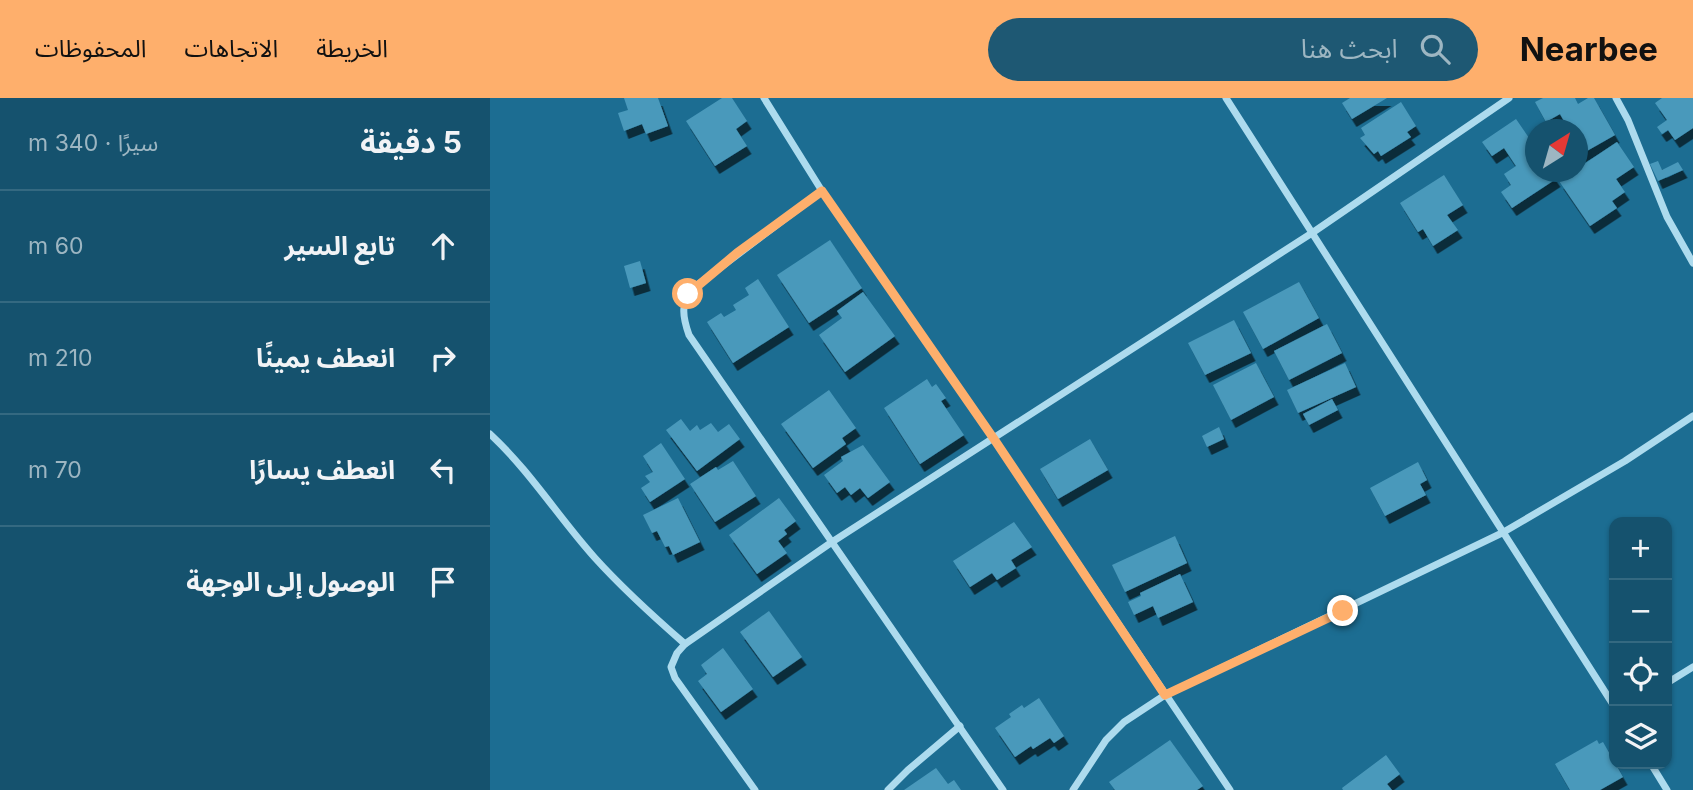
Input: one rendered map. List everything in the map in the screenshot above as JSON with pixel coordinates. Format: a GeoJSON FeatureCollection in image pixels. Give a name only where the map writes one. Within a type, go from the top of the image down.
{"type":"FeatureCollection","features":[{"type":"Feature","properties":{"kind":"street"},"geometry":{"type":"LineString","coordinates":[[764,98],[822,191],[994,439],[1230,790]]}},
{"type":"Feature","properties":{"kind":"street"},"geometry":{"type":"LineString","coordinates":[[1226,98],[1609,698]]}},
{"type":"Feature","properties":{"kind":"street"},"geometry":{"type":"LineString","coordinates":[[755,790],[675,678],[671,667],[677,653],[685,644],[832,542],[1312,233],[1509,98]]}},
{"type":"Feature","properties":{"kind":"street"},"geometry":{"type":"LineString","coordinates":[[1616,98],[1628,120],[1667,217],[1693,263]]}},
{"type":"Feature","properties":{"kind":"street"},"geometry":{"type":"LineString","coordinates":[[822,191],[696,286],[684,303],[683,314],[689,335],[1003,790]]}},
{"type":"Feature","properties":{"kind":"street"},"geometry":{"type":"LineString","coordinates":[[1073,790],[1107,740],[1125,722],[1165,695],[1502,533],[1625,461],[1693,416]]}},
{"type":"Feature","properties":{"kind":"street"},"geometry":{"type":"LineString","coordinates":[[490,434],[530,477],[595,558],[642,606],[685,644]]}},
{"type":"Feature","properties":{"kind":"street"},"geometry":{"type":"LineString","coordinates":[[1672,680],[1693,667]]}},
{"type":"Feature","properties":{"kind":"street"},"geometry":{"type":"LineString","coordinates":[[888,790],[960,726]]}},
{"type":"Feature","properties":{"kind":"street"},"geometry":{"type":"LineString","coordinates":[[1654,769],[1667,790]]}},
{"type":"Feature","properties":{"kind":"building"},"geometry":{"type":"Polygon","coordinates":[[[624,98],[658,98],[668,126],[646,134],[642,124],[624,131],[618,113],[628,110],[624,98]]]}},
{"type":"Feature","properties":{"kind":"building"},"geometry":{"type":"Polygon","coordinates":[[[722,98],[732,98],[747,121],[736,129],[747,146],[715,166],[686,121],[722,98]]]}},
{"type":"Feature","properties":{"kind":"building"},"geometry":{"type":"Polygon","coordinates":[[[1350,98],[1387,98],[1352,119],[1342,103],[1350,98]]]}},
{"type":"Feature","properties":{"kind":"building"},"geometry":{"type":"Polygon","coordinates":[[[1543,98],[1575,98],[1578,104],[1588,98],[1594,98],[1615,135],[1588,150],[1588,119],[1563,119],[1560,114],[1544,119],[1535,102],[1543,98]]]}},
{"type":"Feature","properties":{"kind":"building"},"geometry":{"type":"Polygon","coordinates":[[[1662,98],[1693,98],[1693,128],[1675,140],[1668,130],[1662,134],[1657,127],[1667,120],[1655,103],[1662,98]]]}},
{"type":"Feature","properties":{"kind":"building"},"geometry":{"type":"Polygon","coordinates":[[[1401,102],[1416,126],[1407,132],[1411,137],[1381,156],[1378,151],[1374,154],[1360,138],[1365,135],[1361,128],[1401,102]]]}},
{"type":"Feature","properties":{"kind":"building"},"geometry":{"type":"Polygon","coordinates":[[[1516,119],[1525,132],[1525,182],[1551,182],[1512,208],[1501,192],[1511,185],[1504,174],[1516,166],[1504,148],[1492,156],[1482,142],[1516,119]]]}},
{"type":"Feature","properties":{"kind":"building"},"geometry":{"type":"Polygon","coordinates":[[[1617,142],[1634,167],[1616,179],[1625,192],[1612,201],[1617,208],[1590,226],[1560,182],[1588,182],[1588,161],[1617,142]]]}},
{"type":"Feature","properties":{"kind":"building"},"geometry":{"type":"Polygon","coordinates":[[[1658,161],[1662,170],[1678,162],[1683,170],[1658,181],[1650,164],[1658,161]]]}},
{"type":"Feature","properties":{"kind":"building"},"geometry":{"type":"Polygon","coordinates":[[[1444,175],[1463,205],[1447,215],[1458,230],[1433,246],[1423,229],[1418,232],[1400,203],[1444,175]]]}},
{"type":"Feature","properties":{"kind":"building"},"geometry":{"type":"Polygon","coordinates":[[[830,240],[862,288],[809,323],[777,275],[830,240]]]}},
{"type":"Feature","properties":{"kind":"building"},"geometry":{"type":"Polygon","coordinates":[[[640,261],[646,283],[630,288],[624,266],[640,261]]]}},
{"type":"Feature","properties":{"kind":"building"},"geometry":{"type":"Polygon","coordinates":[[[758,279],[789,327],[733,363],[707,322],[721,313],[724,317],[736,310],[733,305],[749,295],[745,288],[758,279]]]}},
{"type":"Feature","properties":{"kind":"building"},"geometry":{"type":"Polygon","coordinates":[[[1299,282],[1319,318],[1263,349],[1243,312],[1299,282]]]}},
{"type":"Feature","properties":{"kind":"building"},"geometry":{"type":"Polygon","coordinates":[[[863,292],[895,336],[845,372],[819,335],[842,318],[837,311],[863,292]]]}},
{"type":"Feature","properties":{"kind":"building"},"geometry":{"type":"Polygon","coordinates":[[[1234,320],[1251,353],[1205,375],[1188,343],[1234,320]]]}},
{"type":"Feature","properties":{"kind":"building"},"geometry":{"type":"Polygon","coordinates":[[[1327,324],[1342,353],[1289,380],[1274,351],[1327,324]]]}},
{"type":"Feature","properties":{"kind":"building"},"geometry":{"type":"Polygon","coordinates":[[[1256,363],[1274,397],[1231,420],[1213,385],[1256,363]]]}},
{"type":"Feature","properties":{"kind":"building"},"geometry":{"type":"Polygon","coordinates":[[[1345,363],[1356,387],[1298,413],[1287,390],[1345,363]]]}},
{"type":"Feature","properties":{"kind":"building"},"geometry":{"type":"Polygon","coordinates":[[[927,379],[932,387],[936,384],[946,398],[941,401],[964,435],[920,464],[884,408],[927,379]]]}},
{"type":"Feature","properties":{"kind":"building"},"geometry":{"type":"Polygon","coordinates":[[[829,390],[856,428],[842,438],[846,444],[813,468],[781,424],[829,390]]]}},
{"type":"Feature","properties":{"kind":"building"},"geometry":{"type":"Polygon","coordinates":[[[1332,399],[1338,410],[1309,425],[1303,414],[1332,399]]]}},
{"type":"Feature","properties":{"kind":"building"},"geometry":{"type":"Polygon","coordinates":[[[681,419],[690,431],[697,425],[700,430],[711,423],[718,432],[729,424],[740,439],[697,471],[666,430],[681,419]]]}},
{"type":"Feature","properties":{"kind":"building"},"geometry":{"type":"Polygon","coordinates":[[[1219,427],[1224,439],[1207,447],[1202,436],[1219,427]]]}},
{"type":"Feature","properties":{"kind":"building"},"geometry":{"type":"Polygon","coordinates":[[[1090,439],[1108,470],[1058,499],[1040,469],[1090,439]]]}},
{"type":"Feature","properties":{"kind":"building"},"geometry":{"type":"Polygon","coordinates":[[[661,443],[685,479],[650,502],[641,488],[650,482],[645,476],[653,472],[643,456],[661,443]]]}},
{"type":"Feature","properties":{"kind":"building"},"geometry":{"type":"Polygon","coordinates":[[[863,445],[890,482],[868,498],[860,488],[851,495],[845,487],[837,493],[824,475],[843,461],[841,457],[863,445]]]}},
{"type":"Feature","properties":{"kind":"building"},"geometry":{"type":"Polygon","coordinates":[[[733,461],[756,496],[715,522],[690,484],[716,467],[718,470],[733,461]]]}},
{"type":"Feature","properties":{"kind":"building"},"geometry":{"type":"Polygon","coordinates":[[[1418,462],[1427,480],[1420,484],[1426,495],[1385,516],[1370,488],[1418,462]]]}},
{"type":"Feature","properties":{"kind":"building"},"geometry":{"type":"Polygon","coordinates":[[[678,498],[700,542],[673,555],[669,546],[665,547],[657,531],[652,533],[643,515],[678,498]]]}},
{"type":"Feature","properties":{"kind":"building"},"geometry":{"type":"Polygon","coordinates":[[[779,498],[796,521],[784,530],[787,534],[778,541],[787,553],[757,574],[729,535],[779,498]]]}},
{"type":"Feature","properties":{"kind":"building"},"geometry":{"type":"Polygon","coordinates":[[[1014,522],[1032,547],[1011,560],[1016,568],[997,580],[992,573],[970,587],[953,561],[1014,522]]]}},
{"type":"Feature","properties":{"kind":"building"},"geometry":{"type":"Polygon","coordinates":[[[1175,536],[1187,563],[1125,592],[1112,565],[1175,536]]]}},
{"type":"Feature","properties":{"kind":"building"},"geometry":{"type":"Polygon","coordinates":[[[1180,574],[1193,602],[1158,618],[1153,606],[1134,615],[1128,602],[1141,596],[1140,593],[1180,574]]]}},
{"type":"Feature","properties":{"kind":"building"},"geometry":{"type":"Polygon","coordinates":[[[769,611],[802,657],[773,677],[740,632],[769,611]]]}},
{"type":"Feature","properties":{"kind":"building"},"geometry":{"type":"Polygon","coordinates":[[[723,648],[753,689],[721,712],[698,681],[707,674],[701,665],[723,648]]]}},
{"type":"Feature","properties":{"kind":"building"},"geometry":{"type":"Polygon","coordinates":[[[1039,698],[1064,736],[1054,743],[1050,738],[1033,749],[1031,746],[1015,757],[995,728],[1022,705],[1024,708],[1039,698]]]}},
{"type":"Feature","properties":{"kind":"building"},"geometry":{"type":"Polygon","coordinates":[[[1170,740],[1203,786],[1197,790],[1115,790],[1109,782],[1170,740]]]}},
{"type":"Feature","properties":{"kind":"building"},"geometry":{"type":"Polygon","coordinates":[[[1597,740],[1599,744],[1603,742],[1609,752],[1609,769],[1618,769],[1623,777],[1600,790],[1570,790],[1555,764],[1597,740]]]}},
{"type":"Feature","properties":{"kind":"building"},"geometry":{"type":"Polygon","coordinates":[[[1386,755],[1400,774],[1387,784],[1392,790],[1343,790],[1342,788],[1386,755]]]}},
{"type":"Feature","properties":{"kind":"building"},"geometry":{"type":"Polygon","coordinates":[[[936,768],[948,784],[954,780],[961,790],[904,790],[936,768]]]}},
{"type":"Feature","properties":{"kind":"route"},"geometry":{"type":"LineString","coordinates":[[688,294],[737,253],[822,191],[994,439],[1165,695],[1343,611]]}}]}
